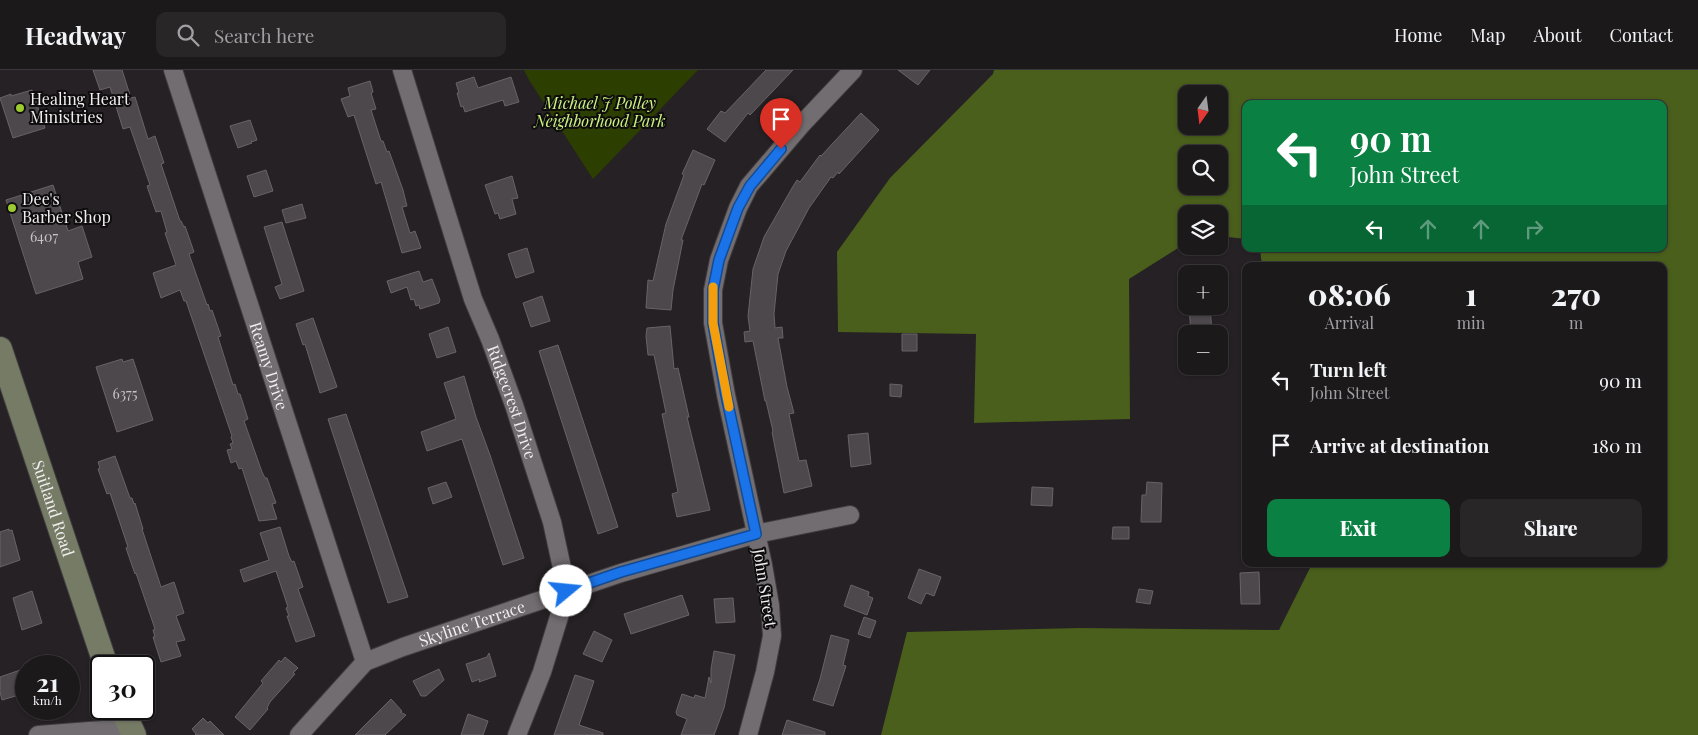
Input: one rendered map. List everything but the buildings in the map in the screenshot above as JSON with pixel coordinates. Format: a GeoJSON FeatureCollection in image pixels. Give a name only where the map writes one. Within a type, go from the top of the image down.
{"type":"FeatureCollection","features":[{"type":"Feature","properties":{"kind":"main road","name":"Suitland Road"},"geometry":{"type":"LineString","coordinates":[[0,349],[102,655]]}},
{"type":"Feature","properties":{"kind":"street","name":"Reamy Drive"},"geometry":{"type":"LineString","coordinates":[[173,70],[365,662]]}},
{"type":"Feature","properties":{"kind":"street","name":"Ridgecrest Drive"},"geometry":{"type":"LineString","coordinates":[[402,70],[474,299],[514,405],[552,522],[566,591],[542,672],[517,735]]}},
{"type":"Feature","properties":{"kind":"street","name":"John Street"},"geometry":{"type":"LineString","coordinates":[[748,735],[763,681],[772,636],[770,606],[713,323],[713,290],[719,260],[738,208],[750,186],[802,124],[853,70]]}},
{"type":"Feature","properties":{"kind":"street","name":"Skyline Terrace"},"geometry":{"type":"LineString","coordinates":[[299,735],[365,662],[403,647],[621,572],[756,534],[850,514]]}},
{"type":"Feature","properties":{"kind":"street"},"geometry":{"type":"LineString","coordinates":[[38,735],[103,730],[128,723]]}},
{"type":"Feature","properties":{"kind":"green space","name":"Michael J Polley Neighborhood Park"},"geometry":{"type":"Polygon","coordinates":[[[524,70],[698,70],[593,179],[524,70]]]}},
{"type":"Feature","properties":{"kind":"green space"},"geometry":{"type":"Polygon","coordinates":[[[994,70],[1698,70],[1698,735],[881,735],[907,632],[1080,628],[1279,630],[1310,567],[1667,567],[1667,262],[1262,262],[1260,252],[1667,252],[1667,100],[1242,100],[1242,239],[1228,237],[1228,205],[1178,205],[1178,248],[1129,279],[1130,419],[974,423],[976,334],[838,332],[837,252],[890,178],[993,74],[994,70]]]}},
{"type":"Feature","properties":{"kind":"slow traffic"},"geometry":{"type":"LineString","coordinates":[[713,287],[713,323],[729,407]]}},
{"type":"Feature","properties":{"kind":"place","name":"Healing Heart Ministries"},"geometry":{"type":"Point","coordinates":[20,108]}},
{"type":"Feature","properties":{"kind":"place","name":"Dee's Barber Shop"},"geometry":{"type":"Point","coordinates":[12,208]}},
{"type":"Feature","properties":{"kind":"route"},"geometry":{"type":"LineString","coordinates":[[566,591],[621,572],[756,534],[726,395],[713,323],[713,290],[719,260],[738,208],[750,186],[781,149]]}}]}
